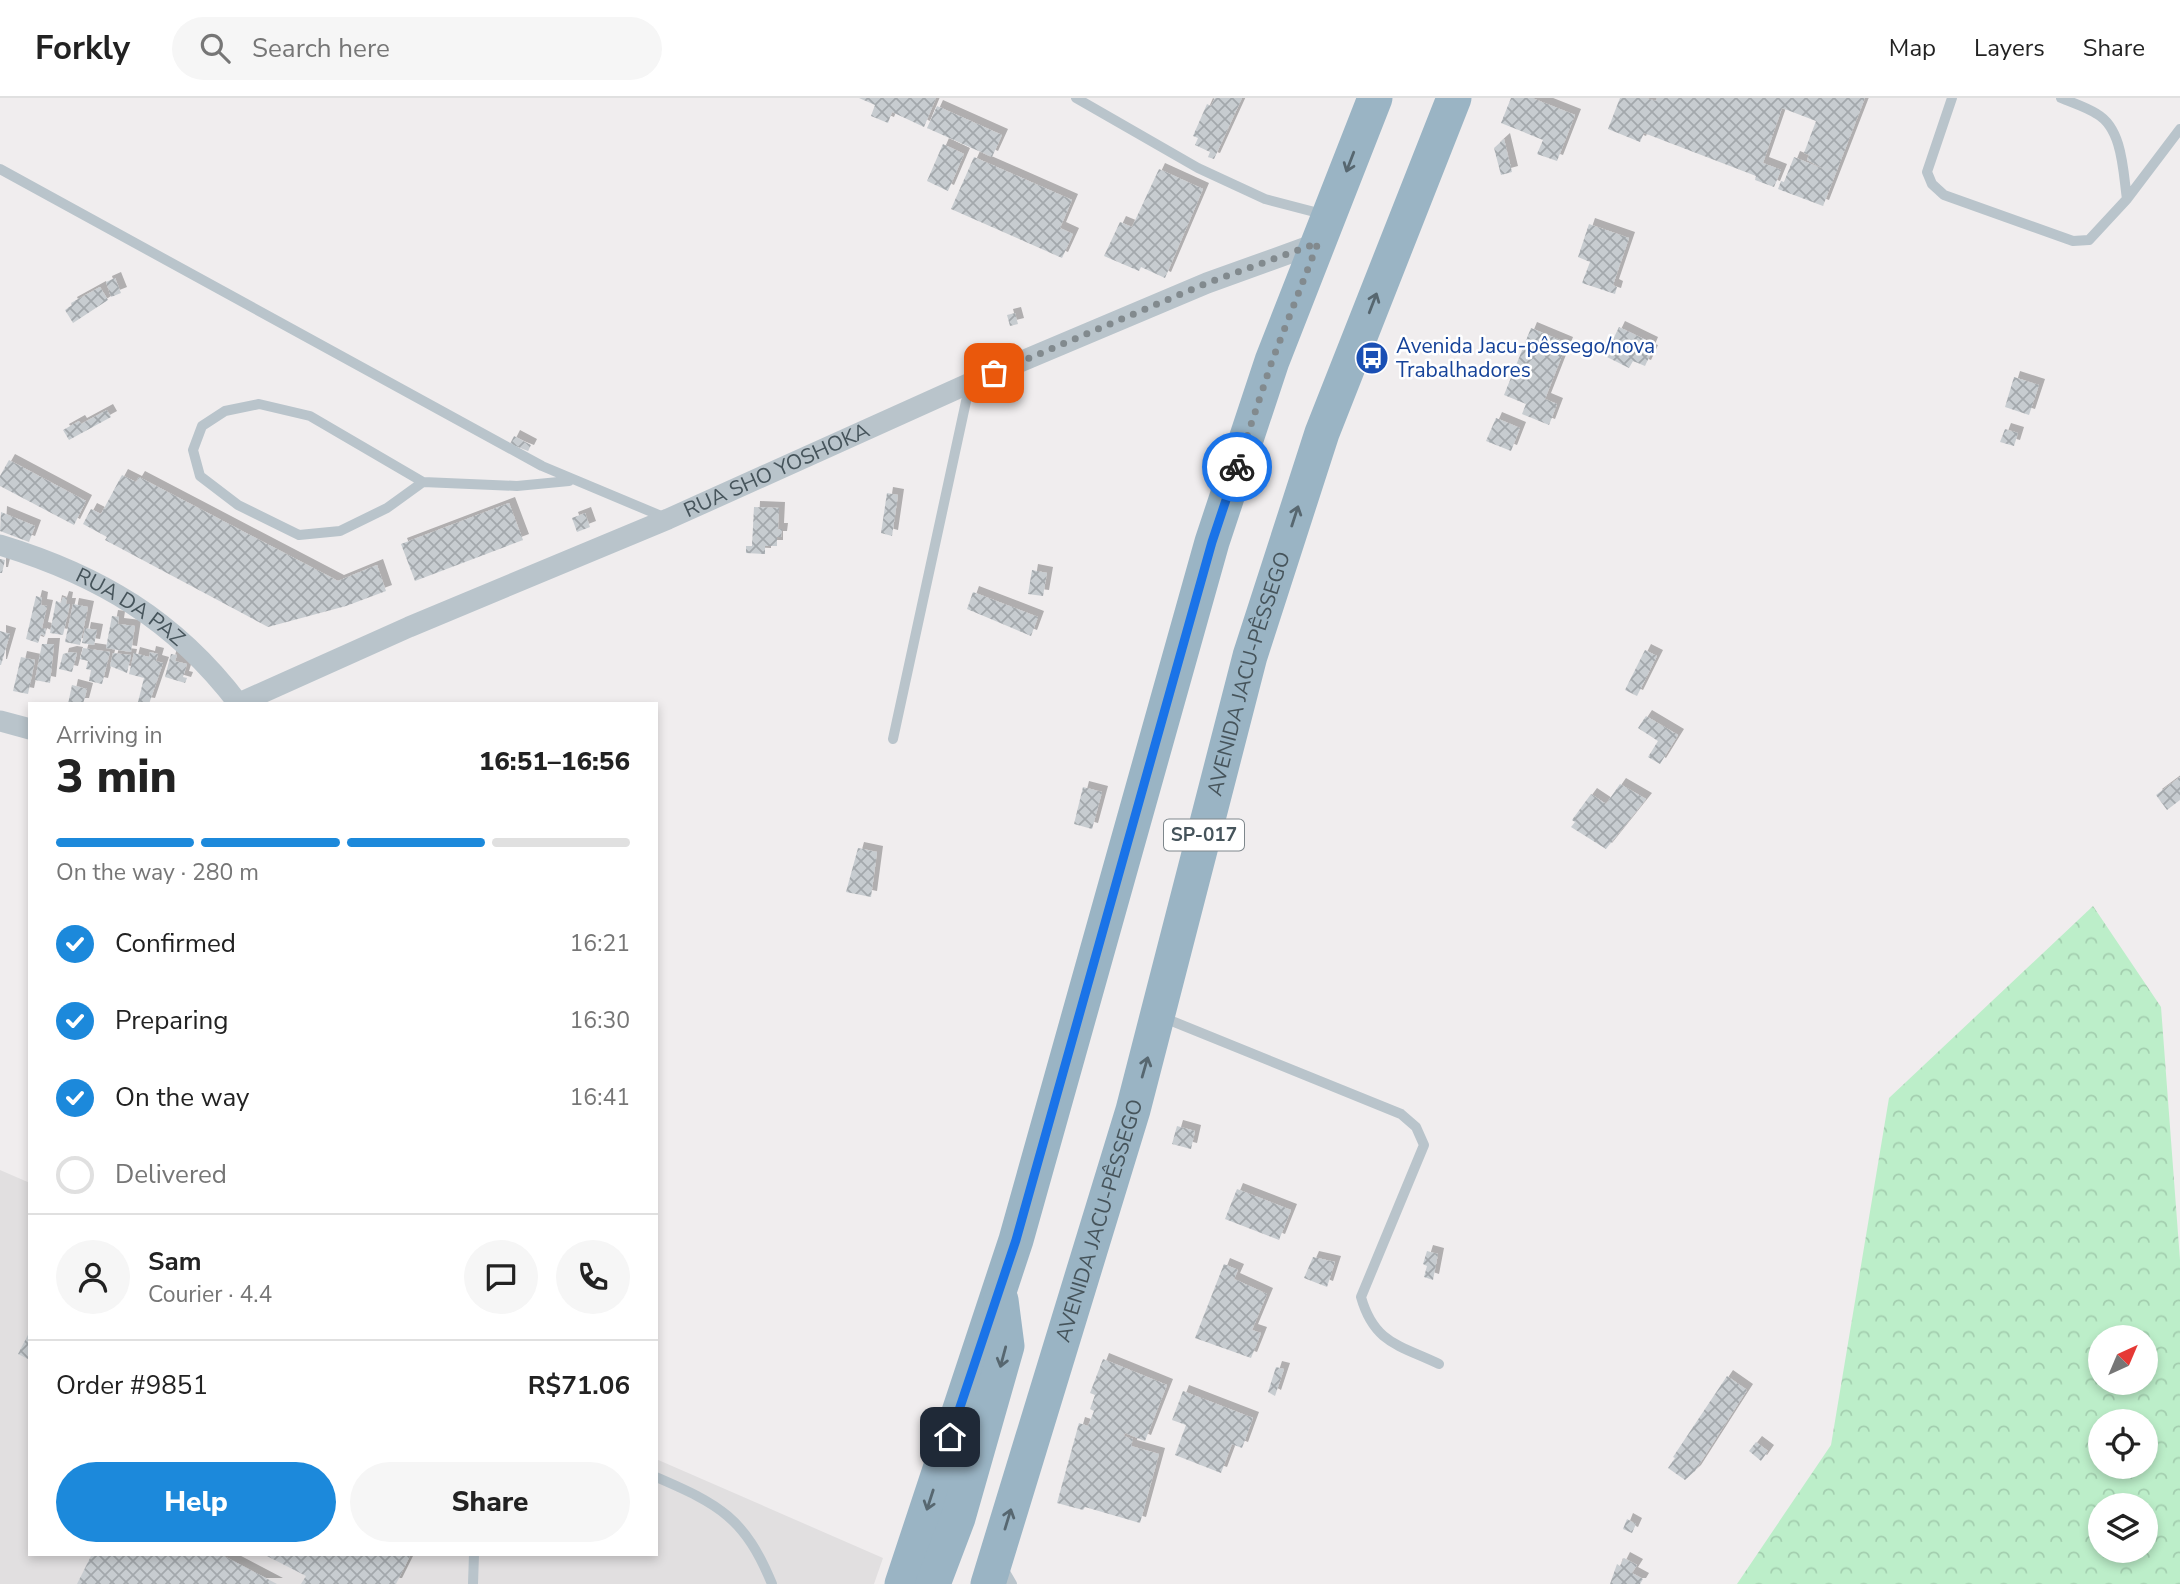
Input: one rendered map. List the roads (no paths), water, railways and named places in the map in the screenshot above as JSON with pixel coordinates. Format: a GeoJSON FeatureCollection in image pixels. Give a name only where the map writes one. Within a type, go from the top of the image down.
{"type":"FeatureCollection","features":[{"type":"Feature","properties":{"kind":"highway","name":"SP-017"},"geometry":{"type":"LineString","coordinates":[[902,1584],[999,1289],[1212,542],[1272,361],[1375,98]]}},
{"type":"Feature","properties":{"kind":"highway","name":"AVENIDA JACU-PÊSSEGO"},"geometry":{"type":"LineString","coordinates":[[999,1575],[1160,1016],[1259,630],[1322,433],[1454,98]]}},
{"type":"Feature","properties":{"kind":"highway"},"geometry":{"type":"LineString","coordinates":[[933,1584],[958,1518],[1007,1346],[999,1289]]}},
{"type":"Feature","properties":{"kind":"highway"},"geometry":{"type":"LineString","coordinates":[[947,1584],[981,1485],[981,1435]]}},
{"type":"Feature","properties":{"kind":"street","name":"RUA SHO YOSHOKA"},"geometry":{"type":"LineString","coordinates":[[240,702],[409,627],[668,519],[971,383],[1207,283],[1323,229]]}},
{"type":"Feature","properties":{"kind":"street","name":"RUA DA PAZ"},"geometry":{"type":"LineString","coordinates":[[0,545],[74,571],[108,587],[194,653],[217,675],[237,702]]}},
{"type":"Feature","properties":{"kind":"street"},"geometry":{"type":"LineString","coordinates":[[0,721],[28,728]]}},
{"type":"Feature","properties":{"kind":"lane"},"geometry":{"type":"LineString","coordinates":[[1076,98],[1171,155],[1323,229]]}},
{"type":"Feature","properties":{"kind":"lane"},"geometry":{"type":"LineString","coordinates":[[1952,98],[1927,172],[1932,184],[1944,195],[2073,241],[2089,240],[2127,199],[2180,130]]}},
{"type":"Feature","properties":{"kind":"lane"},"geometry":{"type":"LineString","coordinates":[[2062,98],[2099,115],[2112,130],[2119,148],[2127,199]]}},
{"type":"Feature","properties":{"kind":"lane"},"geometry":{"type":"LineString","coordinates":[[0,169],[424,404],[571,480],[668,519]]}},
{"type":"Feature","properties":{"kind":"lane"},"geometry":{"type":"LineString","coordinates":[[893,739],[971,383]]}},
{"type":"Feature","properties":{"kind":"lane"},"geometry":{"type":"LineString","coordinates":[[423,482],[387,508],[340,531],[299,535],[238,505],[200,476],[192,450],[202,426],[225,411],[259,404],[310,416],[423,482],[517,486],[571,480]]}},
{"type":"Feature","properties":{"kind":"lane"},"geometry":{"type":"LineString","coordinates":[[1160,1016],[1401,1114],[1416,1127],[1424,1145],[1361,1297],[1367,1320],[1384,1337],[1439,1364]]}},
{"type":"Feature","properties":{"kind":"lane"},"geometry":{"type":"LineString","coordinates":[[658,1478],[704,1498],[729,1514],[763,1562],[772,1584]]}},
{"type":"Feature","properties":{"kind":"lane"},"geometry":{"type":"LineString","coordinates":[[473,1584],[474,1556]]}},
{"type":"Feature","properties":{"kind":"place","name":"Avenida Jacu-pêssego/nova Trabalhadores"},"geometry":{"type":"Point","coordinates":[1372,358]}}]}
